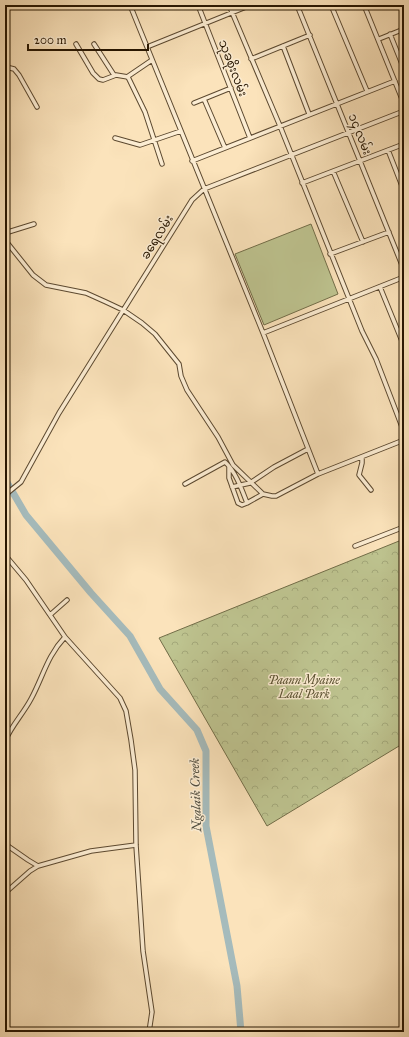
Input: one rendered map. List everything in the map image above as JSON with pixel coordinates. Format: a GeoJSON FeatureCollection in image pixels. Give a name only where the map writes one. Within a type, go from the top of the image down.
{"type":"FeatureCollection","features":[{"type":"Feature","properties":{"kind":"street"},"geometry":{"type":"LineString","coordinates":[[130,5],[318,474]]}},
{"type":"Feature","properties":{"kind":"street","name":"သုခစိုးလမ်း"},"geometry":{"type":"LineString","coordinates":[[198,5],[250,138]]}},
{"type":"Feature","properties":{"kind":"street"},"geometry":{"type":"LineString","coordinates":[[229,5],[280,126],[330,254],[362,331],[376,359],[404,432]]}},
{"type":"Feature","properties":{"kind":"street"},"geometry":{"type":"LineString","coordinates":[[147,47],[251,5]]}},
{"type":"Feature","properties":{"kind":"street","name":"၁၄ လမ်း"},"geometry":{"type":"LineString","coordinates":[[297,5],[338,103],[404,270]]}},
{"type":"Feature","properties":{"kind":"street"},"geometry":{"type":"LineString","coordinates":[[331,5],[367,92]]}},
{"type":"Feature","properties":{"kind":"street"},"geometry":{"type":"LineString","coordinates":[[364,5],[404,104]]}},
{"type":"Feature","properties":{"kind":"street"},"geometry":{"type":"LineString","coordinates":[[379,39],[404,29]]}},
{"type":"Feature","properties":{"kind":"street"},"geometry":{"type":"LineString","coordinates":[[390,34],[404,69]]}},
{"type":"Feature","properties":{"kind":"street"},"geometry":{"type":"LineString","coordinates":[[251,59],[310,35]]}},
{"type":"Feature","properties":{"kind":"street"},"geometry":{"type":"LineString","coordinates":[[76,44],[93,73],[98,78],[103,80],[114,75],[127,77],[152,60]]}},
{"type":"Feature","properties":{"kind":"street"},"geometry":{"type":"LineString","coordinates":[[94,44],[114,75]]}},
{"type":"Feature","properties":{"kind":"street"},"geometry":{"type":"LineString","coordinates":[[283,46],[310,114]]}},
{"type":"Feature","properties":{"kind":"street"},"geometry":{"type":"LineString","coordinates":[[5,70],[10,68],[16,72],[37,107]]}},
{"type":"Feature","properties":{"kind":"street"},"geometry":{"type":"LineString","coordinates":[[127,77],[145,112],[162,164]]}},
{"type":"Feature","properties":{"kind":"street"},"geometry":{"type":"LineString","coordinates":[[192,161],[395,81]]}},
{"type":"Feature","properties":{"kind":"street"},"geometry":{"type":"LineString","coordinates":[[194,103],[231,88]]}},
{"type":"Feature","properties":{"kind":"street"},"geometry":{"type":"LineString","coordinates":[[204,99],[225,148]]}},
{"type":"Feature","properties":{"kind":"street","name":"ခရေလမ်း"},"geometry":{"type":"LineString","coordinates":[[6,494],[21,482],[59,413],[192,200],[204,190],[404,111]]}},
{"type":"Feature","properties":{"kind":"street"},"geometry":{"type":"LineString","coordinates":[[115,138],[140,145],[180,131]]}},
{"type":"Feature","properties":{"kind":"street"},"geometry":{"type":"LineString","coordinates":[[302,183],[404,144]]}},
{"type":"Feature","properties":{"kind":"street"},"geometry":{"type":"LineString","coordinates":[[388,150],[404,191]]}},
{"type":"Feature","properties":{"kind":"street"},"geometry":{"type":"LineString","coordinates":[[333,171],[362,242]]}},
{"type":"Feature","properties":{"kind":"street"},"geometry":{"type":"LineString","coordinates":[[5,233],[34,224]]}},
{"type":"Feature","properties":{"kind":"street"},"geometry":{"type":"LineString","coordinates":[[330,254],[389,232]]}},
{"type":"Feature","properties":{"kind":"street"},"geometry":{"type":"LineString","coordinates":[[5,240],[33,275],[46,285],[86,293],[123,310],[155,334],[179,364],[181,376],[187,390],[218,437],[247,503]]}},
{"type":"Feature","properties":{"kind":"street"},"geometry":{"type":"LineString","coordinates":[[262,333],[404,277]]}},
{"type":"Feature","properties":{"kind":"street"},"geometry":{"type":"LineString","coordinates":[[380,287],[404,346]]}},
{"type":"Feature","properties":{"kind":"street"},"geometry":{"type":"LineString","coordinates":[[185,484],[225,462],[263,494],[276,496],[318,474],[404,440]]}},
{"type":"Feature","properties":{"kind":"street"},"geometry":{"type":"LineString","coordinates":[[232,487],[250,483],[274,467],[308,449]]}},
{"type":"Feature","properties":{"kind":"street"},"geometry":{"type":"LineString","coordinates":[[362,457],[359,475],[371,490]]}},
{"type":"Feature","properties":{"kind":"street"},"geometry":{"type":"LineString","coordinates":[[231,466],[229,478],[238,503],[247,503],[263,494]]}},
{"type":"Feature","properties":{"kind":"street"},"geometry":{"type":"LineString","coordinates":[[355,546],[404,527]]}},
{"type":"Feature","properties":{"kind":"street"},"geometry":{"type":"LineString","coordinates":[[5,555],[26,580],[65,637],[120,698],[126,711],[132,740],[135,770],[136,844],[143,951],[152,1012],[149,1032]]}},
{"type":"Feature","properties":{"kind":"street"},"geometry":{"type":"LineString","coordinates":[[50,615],[68,600]]}},
{"type":"Feature","properties":{"kind":"street"},"geometry":{"type":"LineString","coordinates":[[5,741],[13,724],[32,699],[48,659],[58,644],[65,637]]}},
{"type":"Feature","properties":{"kind":"street"},"geometry":{"type":"LineString","coordinates":[[5,844],[38,866]]}},
{"type":"Feature","properties":{"kind":"street"},"geometry":{"type":"LineString","coordinates":[[5,893],[38,866],[91,851],[136,844]]}},
{"type":"Feature","properties":{"kind":"green space"},"geometry":{"type":"Polygon","coordinates":[[[311,224],[338,294],[264,325],[235,254],[311,224]]]}},
{"type":"Feature","properties":{"kind":"green space","name":"Paann Myaine Laal Park"},"geometry":{"type":"Polygon","coordinates":[[[404,539],[404,743],[267,826],[159,638],[404,539]]]}},
{"type":"Feature","properties":{"kind":"waterway","name":"Ngalaik Creek"},"geometry":{"type":"LineString","coordinates":[[5,479],[26,515],[91,593],[130,636],[160,689],[197,730],[206,751],[206,826],[237,986],[241,1032]]}}]}
